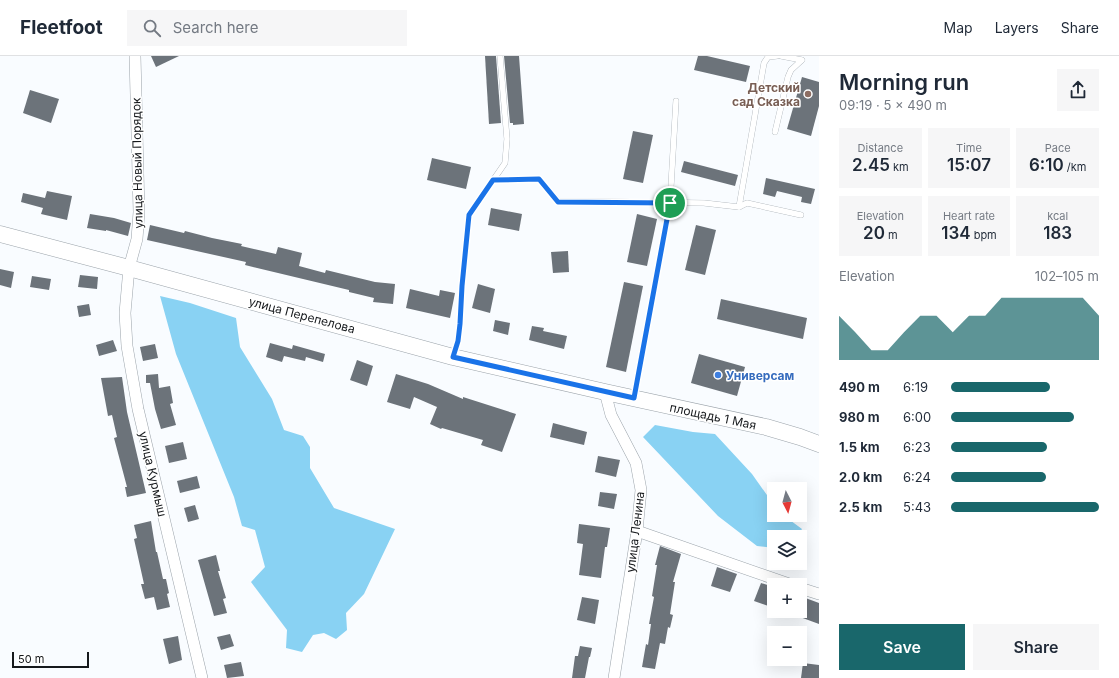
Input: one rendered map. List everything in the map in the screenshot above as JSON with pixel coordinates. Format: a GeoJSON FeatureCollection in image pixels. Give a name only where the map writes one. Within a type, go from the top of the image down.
{"type":"FeatureCollection","features":[{"type":"Feature","properties":{"kind":"street","name":"улица Новый Порядок"},"geometry":{"type":"LineString","coordinates":[[129,268],[137,239],[140,212],[135,56]]}},
{"type":"Feature","properties":{"kind":"street","name":"улица Перепелова"},"geometry":{"type":"LineString","coordinates":[[0,234],[453,357],[605,392]]}},
{"type":"Feature","properties":{"kind":"street","name":"улица Курмыш"},"geometry":{"type":"LineString","coordinates":[[129,268],[125,313],[127,346],[138,409],[202,678]]}},
{"type":"Feature","properties":{"kind":"street","name":"площадь 1 Мая"},"geometry":{"type":"LineString","coordinates":[[605,392],[766,427],[819,444]]}},
{"type":"Feature","properties":{"kind":"street","name":"улица Ленина"},"geometry":{"type":"LineString","coordinates":[[605,392],[611,415],[636,463],[641,490],[637,531],[614,678]]}},
{"type":"Feature","properties":{"kind":"street"},"geometry":{"type":"LineString","coordinates":[[637,531],[772,578]]}},
{"type":"Feature","properties":{"kind":"street"},"geometry":{"type":"LineString","coordinates":[[807,590],[819,594]]}},
{"type":"Feature","properties":{"kind":"lane"},"geometry":{"type":"LineString","coordinates":[[453,357],[458,341],[460,324],[469,215],[505,163],[507,139],[500,56]]}},
{"type":"Feature","properties":{"kind":"lane"},"geometry":{"type":"LineString","coordinates":[[739,207],[764,63],[768,57],[777,56]]}},
{"type":"Feature","properties":{"kind":"lane"},"geometry":{"type":"LineString","coordinates":[[775,132],[788,77],[791,70],[802,60],[781,56]]}},
{"type":"Feature","properties":{"kind":"lane"},"geometry":{"type":"LineString","coordinates":[[634,398],[670,203],[676,101]]}},
{"type":"Feature","properties":{"kind":"lane"},"geometry":{"type":"LineString","coordinates":[[493,180],[539,179],[558,202],[704,203],[739,207],[747,204],[801,215]]}},
{"type":"Feature","properties":{"kind":"water"},"geometry":{"type":"Polygon","coordinates":[[[160,296],[190,303],[236,318],[240,347],[272,399],[284,430],[303,436],[310,447],[310,468],[334,508],[395,529],[364,594],[346,613],[347,630],[336,639],[324,633],[313,635],[302,652],[286,648],[287,630],[251,582],[265,567],[255,530],[242,526],[234,497],[176,354],[160,296]]]}},
{"type":"Feature","properties":{"kind":"water"},"geometry":{"type":"Polygon","coordinates":[[[655,425],[693,432],[715,434],[752,474],[767,495],[767,522],[792,522],[802,529],[767,530],[767,547],[757,546],[718,516],[643,437],[655,425]]]}},
{"type":"Feature","properties":{"kind":"building"},"geometry":{"type":"Polygon","coordinates":[[[151,56],[179,56],[156,67],[151,56]]]}},
{"type":"Feature","properties":{"kind":"building"},"geometry":{"type":"Polygon","coordinates":[[[485,56],[496,56],[501,123],[489,124],[485,56]]]}},
{"type":"Feature","properties":{"kind":"building"},"geometry":{"type":"Polygon","coordinates":[[[504,56],[519,56],[524,124],[513,125],[513,123],[510,123],[504,56]]]}},
{"type":"Feature","properties":{"kind":"building"},"geometry":{"type":"Polygon","coordinates":[[[698,56],[707,56],[750,66],[746,82],[694,70],[698,56]]]}},
{"type":"Feature","properties":{"kind":"building","name":"Детский сад Сказка"},"geometry":{"type":"Polygon","coordinates":[[[802,77],[819,82],[819,106],[811,136],[787,129],[802,77]]]}},
{"type":"Feature","properties":{"kind":"building"},"geometry":{"type":"Polygon","coordinates":[[[30,90],[59,99],[51,123],[23,113],[30,90]]]}},
{"type":"Feature","properties":{"kind":"building"},"geometry":{"type":"Polygon","coordinates":[[[633,131],[653,135],[643,183],[623,179],[633,131]]]}},
{"type":"Feature","properties":{"kind":"building"},"geometry":{"type":"Polygon","coordinates":[[[432,158],[471,167],[466,189],[427,180],[432,158]]]}},
{"type":"Feature","properties":{"kind":"building"},"geometry":{"type":"Polygon","coordinates":[[[684,161],[738,175],[735,186],[681,172],[684,161]]]}},
{"type":"Feature","properties":{"kind":"building"},"geometry":{"type":"Polygon","coordinates":[[[766,178],[815,189],[811,204],[801,202],[802,197],[777,191],[775,197],[763,194],[766,178]]]}},
{"type":"Feature","properties":{"kind":"building"},"geometry":{"type":"Polygon","coordinates":[[[47,191],[72,196],[67,220],[41,214],[43,208],[21,202],[23,193],[45,198],[47,191]]]}},
{"type":"Feature","properties":{"kind":"building"},"geometry":{"type":"Polygon","coordinates":[[[491,208],[522,214],[519,231],[488,225],[491,208]]]}},
{"type":"Feature","properties":{"kind":"building"},"geometry":{"type":"Polygon","coordinates":[[[90,214],[114,218],[131,223],[128,236],[106,230],[87,228],[90,214]]]}},
{"type":"Feature","properties":{"kind":"building"},"geometry":{"type":"Polygon","coordinates":[[[637,214],[657,219],[647,266],[627,262],[637,214]]]}},
{"type":"Feature","properties":{"kind":"building"},"geometry":{"type":"Polygon","coordinates":[[[150,225],[184,233],[185,231],[242,244],[241,246],[276,254],[278,247],[302,253],[299,266],[325,273],[326,270],[375,282],[395,284],[393,304],[373,302],[374,298],[349,292],[349,290],[245,265],[246,262],[147,240],[150,225]]]}},
{"type":"Feature","properties":{"kind":"building"},"geometry":{"type":"Polygon","coordinates":[[[696,225],[716,230],[705,275],[685,270],[696,225]]]}},
{"type":"Feature","properties":{"kind":"building"},"geometry":{"type":"Polygon","coordinates":[[[568,251],[569,272],[553,273],[551,252],[568,251]]]}},
{"type":"Feature","properties":{"kind":"building"},"geometry":{"type":"Polygon","coordinates":[[[0,269],[14,272],[11,288],[0,285],[0,269]]]}},
{"type":"Feature","properties":{"kind":"building"},"geometry":{"type":"Polygon","coordinates":[[[80,275],[98,277],[97,289],[78,287],[80,275]]]}},
{"type":"Feature","properties":{"kind":"building"},"geometry":{"type":"Polygon","coordinates":[[[32,276],[51,279],[49,290],[30,287],[32,276]]]}},
{"type":"Feature","properties":{"kind":"building"},"geometry":{"type":"Polygon","coordinates":[[[624,282],[643,286],[626,372],[606,367],[624,282]]]}},
{"type":"Feature","properties":{"kind":"building"},"geometry":{"type":"Polygon","coordinates":[[[478,284],[495,289],[490,313],[472,308],[478,284]]]}},
{"type":"Feature","properties":{"kind":"building"},"geometry":{"type":"Polygon","coordinates":[[[410,289],[439,296],[440,290],[455,293],[450,318],[406,308],[410,289]]]}},
{"type":"Feature","properties":{"kind":"building"},"geometry":{"type":"Polygon","coordinates":[[[721,299],[807,318],[803,339],[717,319],[721,299]]]}},
{"type":"Feature","properties":{"kind":"building"},"geometry":{"type":"Polygon","coordinates":[[[89,304],[91,315],[79,317],[77,306],[89,304]]]}},
{"type":"Feature","properties":{"kind":"building"},"geometry":{"type":"Polygon","coordinates":[[[495,320],[510,323],[508,335],[493,331],[495,320]]]}},
{"type":"Feature","properties":{"kind":"building"},"geometry":{"type":"Polygon","coordinates":[[[532,326],[544,328],[543,331],[567,336],[564,349],[529,340],[532,326]]]}},
{"type":"Feature","properties":{"kind":"building"},"geometry":{"type":"Polygon","coordinates":[[[113,340],[117,351],[99,356],[96,345],[113,340]]]}},
{"type":"Feature","properties":{"kind":"building"},"geometry":{"type":"Polygon","coordinates":[[[270,343],[292,349],[293,345],[325,354],[323,362],[306,357],[305,361],[284,356],[282,362],[266,357],[270,343]]]}},
{"type":"Feature","properties":{"kind":"building"},"geometry":{"type":"Polygon","coordinates":[[[155,344],[158,358],[143,361],[140,347],[155,344]]]}},
{"type":"Feature","properties":{"kind":"building","name":"Универсам"},"geometry":{"type":"Polygon","coordinates":[[[699,354],[745,367],[737,396],[691,383],[699,354]]]}},
{"type":"Feature","properties":{"kind":"building"},"geometry":{"type":"Polygon","coordinates":[[[357,360],[373,366],[367,386],[350,380],[357,360]]]}},
{"type":"Feature","properties":{"kind":"building"},"geometry":{"type":"Polygon","coordinates":[[[158,374],[159,388],[170,386],[173,403],[170,404],[176,425],[161,429],[150,383],[146,383],[146,375],[158,374]]]}},
{"type":"Feature","properties":{"kind":"building"},"geometry":{"type":"Polygon","coordinates":[[[396,374],[428,384],[463,399],[463,397],[516,414],[502,452],[481,445],[483,440],[442,428],[441,429],[430,424],[437,407],[414,397],[410,409],[387,402],[396,374]]]}},
{"type":"Feature","properties":{"kind":"building"},"geometry":{"type":"Polygon","coordinates":[[[122,377],[127,412],[146,493],[127,497],[125,487],[127,487],[114,438],[117,437],[112,415],[108,416],[101,378],[122,377]]]}},
{"type":"Feature","properties":{"kind":"building"},"geometry":{"type":"Polygon","coordinates":[[[553,423],[587,432],[584,445],[550,437],[553,423]]]}},
{"type":"Feature","properties":{"kind":"building"},"geometry":{"type":"Polygon","coordinates":[[[183,442],[187,459],[169,463],[165,446],[183,442]]]}},
{"type":"Feature","properties":{"kind":"building"},"geometry":{"type":"Polygon","coordinates":[[[598,456],[620,460],[616,477],[595,472],[598,456]]]}},
{"type":"Feature","properties":{"kind":"building"},"geometry":{"type":"Polygon","coordinates":[[[197,476],[200,488],[180,493],[177,481],[197,476]]]}},
{"type":"Feature","properties":{"kind":"building"},"geometry":{"type":"Polygon","coordinates":[[[600,492],[617,494],[614,509],[598,506],[600,492]]]}},
{"type":"Feature","properties":{"kind":"building"},"geometry":{"type":"Polygon","coordinates":[[[195,505],[199,519],[188,522],[184,508],[195,505]]]}},
{"type":"Feature","properties":{"kind":"building"},"geometry":{"type":"Polygon","coordinates":[[[151,521],[156,552],[163,579],[166,579],[170,607],[157,610],[154,597],[145,599],[141,584],[144,584],[134,539],[137,538],[134,525],[151,521]]]}},
{"type":"Feature","properties":{"kind":"building"},"geometry":{"type":"Polygon","coordinates":[[[579,524],[610,528],[607,547],[605,547],[601,578],[579,575],[583,544],[577,543],[579,524]]]}},
{"type":"Feature","properties":{"kind":"building"},"geometry":{"type":"Polygon","coordinates":[[[660,546],[681,554],[673,582],[675,582],[670,614],[673,615],[670,628],[668,627],[665,644],[660,643],[655,669],[642,667],[646,644],[648,645],[651,624],[649,624],[654,597],[652,596],[657,565],[655,565],[660,546]]]}},
{"type":"Feature","properties":{"kind":"building"},"geometry":{"type":"Polygon","coordinates":[[[216,555],[220,571],[218,571],[226,598],[223,599],[227,613],[214,616],[198,560],[216,555]]]}},
{"type":"Feature","properties":{"kind":"building"},"geometry":{"type":"Polygon","coordinates":[[[717,567],[737,574],[730,592],[711,586],[717,567]]]}},
{"type":"Feature","properties":{"kind":"building"},"geometry":{"type":"Polygon","coordinates":[[[761,583],[767,585],[767,606],[754,601],[761,583]]]}},
{"type":"Feature","properties":{"kind":"building"},"geometry":{"type":"Polygon","coordinates":[[[582,597],[599,600],[595,624],[577,620],[582,597]]]}},
{"type":"Feature","properties":{"kind":"building"},"geometry":{"type":"Polygon","coordinates":[[[807,599],[819,603],[819,624],[803,618],[807,618],[807,599]]]}},
{"type":"Feature","properties":{"kind":"building"},"geometry":{"type":"Polygon","coordinates":[[[230,634],[234,646],[221,650],[217,637],[230,634]]]}},
{"type":"Feature","properties":{"kind":"building"},"geometry":{"type":"Polygon","coordinates":[[[178,636],[182,660],[169,664],[163,639],[178,636]]]}},
{"type":"Feature","properties":{"kind":"building"},"geometry":{"type":"Polygon","coordinates":[[[580,646],[592,648],[585,678],[572,678],[575,656],[578,656],[580,646]]]}},
{"type":"Feature","properties":{"kind":"building"},"geometry":{"type":"Polygon","coordinates":[[[241,662],[244,676],[227,678],[224,665],[241,662]]]}},
{"type":"Feature","properties":{"kind":"building"},"geometry":{"type":"Polygon","coordinates":[[[807,664],[819,665],[819,678],[801,678],[803,666],[807,666],[807,664]]]}},
{"type":"Feature","properties":{"kind":"place","name":"Детский сад Сказка"},"geometry":{"type":"Point","coordinates":[808,94]}},
{"type":"Feature","properties":{"kind":"place","name":"Универсам"},"geometry":{"type":"Point","coordinates":[718,375]}},
{"type":"Feature","properties":{"kind":"route"},"geometry":{"type":"LineString","coordinates":[[539,179],[558,202],[670,203],[634,398],[453,357],[458,341],[460,324],[469,215],[493,180],[539,179]]}}]}
